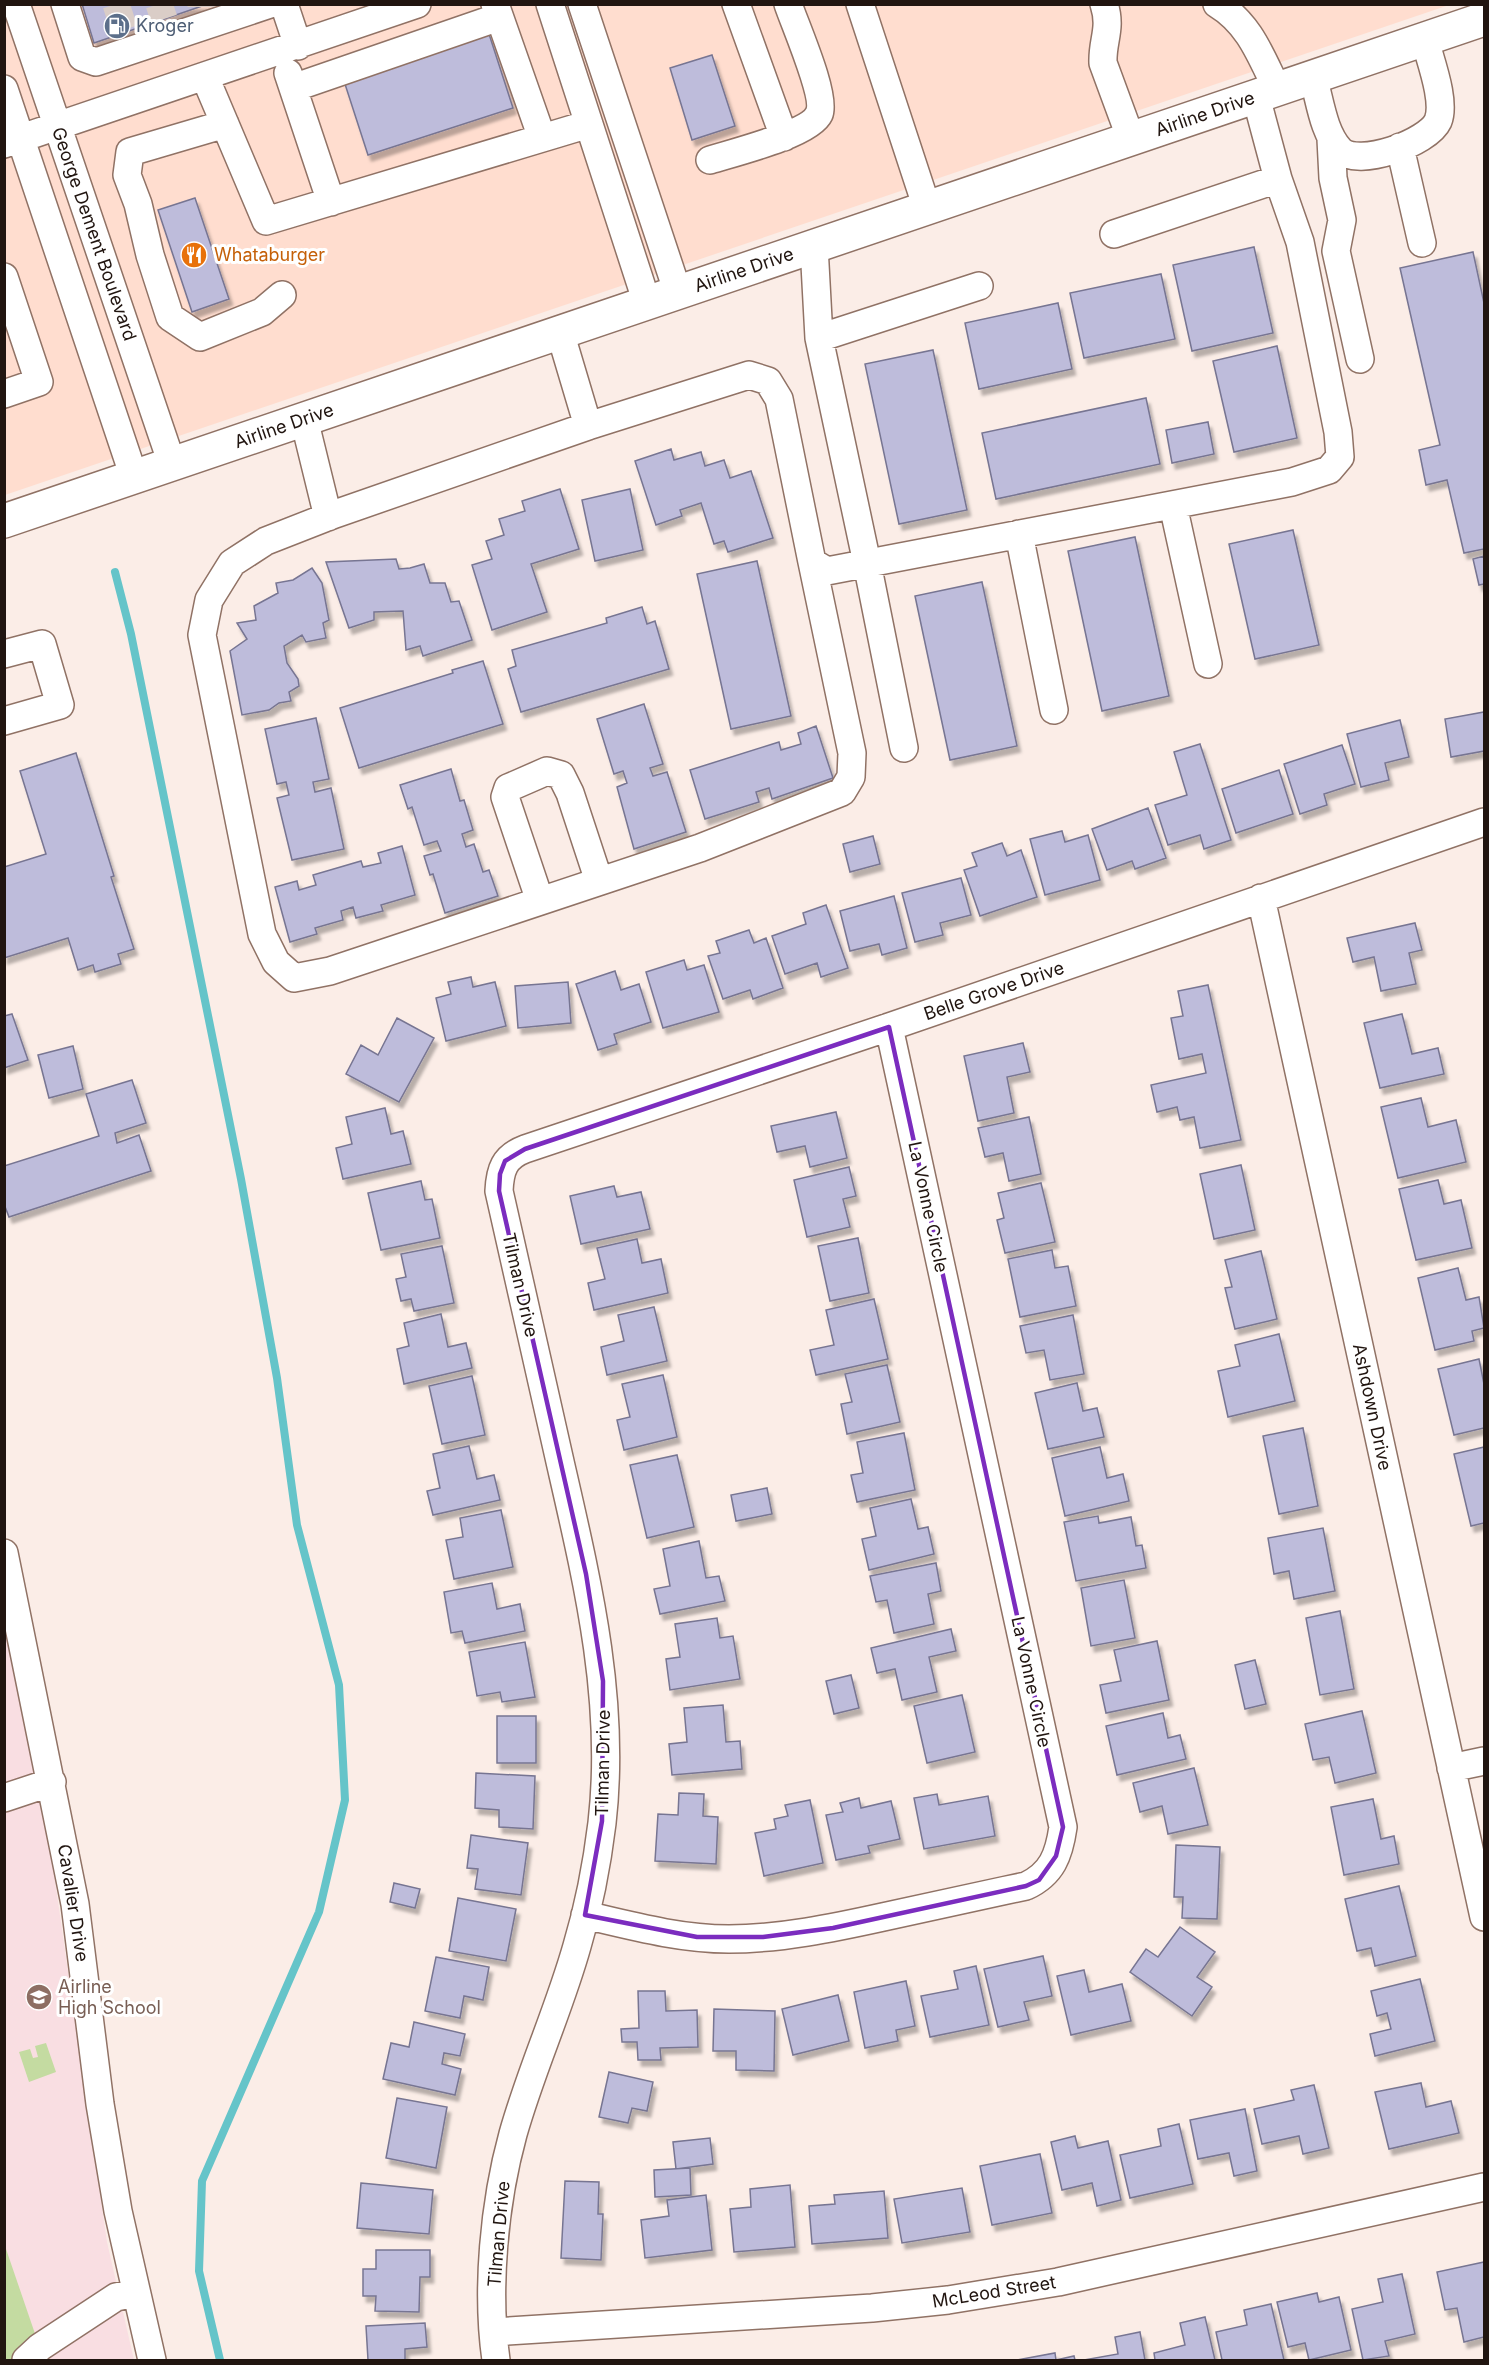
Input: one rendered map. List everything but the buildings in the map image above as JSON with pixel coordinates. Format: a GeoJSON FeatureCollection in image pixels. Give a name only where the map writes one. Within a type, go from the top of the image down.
{"type":"FeatureCollection","features":[{"type":"Feature","properties":{"kind":"main road","name":"Airline Drive"},"geometry":{"type":"LineString","coordinates":[[4,521],[1485,19]]}},
{"type":"Feature","properties":{"kind":"street","name":"George Dement Boulevard"},"geometry":{"type":"LineString","coordinates":[[16,4],[172,464]]}},
{"type":"Feature","properties":{"kind":"street"},"geometry":{"type":"LineString","coordinates":[[65,4],[82,57],[96,62],[128,42],[205,16],[254,7]]}},
{"type":"Feature","properties":{"kind":"street"},"geometry":{"type":"LineString","coordinates":[[284,4],[293,88],[331,202]]}},
{"type":"Feature","properties":{"kind":"street"},"geometry":{"type":"LineString","coordinates":[[13,141],[417,4]]}},
{"type":"Feature","properties":{"kind":"street"},"geometry":{"type":"LineString","coordinates":[[550,4],[647,303]]}},
{"type":"Feature","properties":{"kind":"street"},"geometry":{"type":"LineString","coordinates":[[582,4],[678,292]]}},
{"type":"Feature","properties":{"kind":"street"},"geometry":{"type":"LineString","coordinates":[[736,4],[784,136]]}},
{"type":"Feature","properties":{"kind":"street"},"geometry":{"type":"LineString","coordinates":[[710,160],[807,128],[819,114],[821,95],[788,4]]}},
{"type":"Feature","properties":{"kind":"street"},"geometry":{"type":"LineString","coordinates":[[860,4],[927,208]]}},
{"type":"Feature","properties":{"kind":"street"},"geometry":{"type":"LineString","coordinates":[[1104,4],[1108,28],[1103,50],[1103,63],[1131,139]]}},
{"type":"Feature","properties":{"kind":"street"},"geometry":{"type":"LineString","coordinates":[[812,562],[827,571],[1292,482],[1329,470],[1340,456],[1338,432],[1300,243],[1278,179],[1267,93],[1246,28],[1218,4]]}},
{"type":"Feature","properties":{"kind":"street"},"geometry":{"type":"LineString","coordinates":[[293,88],[497,11],[542,138]]}},
{"type":"Feature","properties":{"kind":"street"},"geometry":{"type":"LineString","coordinates":[[1331,139],[1342,152],[1359,157],[1379,154],[1400,147],[1428,134],[1438,120],[1440,102],[1425,40]]}},
{"type":"Feature","properties":{"kind":"street"},"geometry":{"type":"LineString","coordinates":[[205,77],[266,221],[589,124]]}},
{"type":"Feature","properties":{"kind":"street"},"geometry":{"type":"LineString","coordinates":[[1313,77],[1331,139],[1333,178],[1342,220],[1336,251],[1360,359]]}},
{"type":"Feature","properties":{"kind":"street"},"geometry":{"type":"LineString","coordinates":[[4,89],[13,141],[134,477]]}},
{"type":"Feature","properties":{"kind":"street"},"geometry":{"type":"LineString","coordinates":[[225,124],[130,152],[127,175],[138,204],[150,255],[170,317],[200,337],[262,312],[282,295]]}},
{"type":"Feature","properties":{"kind":"street"},"geometry":{"type":"LineString","coordinates":[[1400,147],[1422,243]]}},
{"type":"Feature","properties":{"kind":"street"},"geometry":{"type":"LineString","coordinates":[[1114,234],[1278,179]]}},
{"type":"Feature","properties":{"kind":"street"},"geometry":{"type":"LineString","coordinates":[[814,246],[819,338],[904,748]]}},
{"type":"Feature","properties":{"kind":"street"},"geometry":{"type":"LineString","coordinates":[[4,277],[39,382],[4,394]]}},
{"type":"Feature","properties":{"kind":"street"},"geometry":{"type":"LineString","coordinates":[[819,338],[979,286]]}},
{"type":"Feature","properties":{"kind":"street"},"geometry":{"type":"LineString","coordinates":[[560,333],[588,426]]}},
{"type":"Feature","properties":{"kind":"street"},"geometry":{"type":"LineString","coordinates":[[749,375],[768,381],[779,399],[852,753],[851,777],[842,792],[700,848],[330,971],[294,978],[276,962],[261,934],[202,635],[209,600],[232,563],[266,541],[588,426],[749,375]]}},
{"type":"Feature","properties":{"kind":"street"},"geometry":{"type":"LineString","coordinates":[[304,419],[328,517]]}},
{"type":"Feature","properties":{"kind":"street"},"geometry":{"type":"LineString","coordinates":[[1173,505],[1208,664]]}},
{"type":"Feature","properties":{"kind":"street"},"geometry":{"type":"LineString","coordinates":[[1020,534],[1054,710]]}},
{"type":"Feature","properties":{"kind":"street"},"geometry":{"type":"LineString","coordinates":[[4,654],[42,644],[60,705],[4,721]]}},
{"type":"Feature","properties":{"kind":"street"},"geometry":{"type":"LineString","coordinates":[[540,901],[505,797],[508,788],[547,771],[561,775],[570,793],[599,881]]}},
{"type":"Feature","properties":{"kind":"street","name":"Belle Grove Drive"},"geometry":{"type":"LineString","coordinates":[[505,1161],[525,1149],[889,1027],[1485,822]]}},
{"type":"Feature","properties":{"kind":"street","name":"Ashdown Drive"},"geometry":{"type":"LineString","coordinates":[[1261,898],[1485,1917]]}},
{"type":"Feature","properties":{"kind":"street","name":"La Vonne Circle"},"geometry":{"type":"LineString","coordinates":[[585,1915],[655,1931],[697,1937],[729,1939],[763,1937],[833,1928],[1026,1886],[1039,1880],[1050,1868],[1056,1856],[1063,1827],[889,1027]]}},
{"type":"Feature","properties":{"kind":"street","name":"Tilman Drive"},"geometry":{"type":"LineString","coordinates":[[496,2361],[493,2332],[495,2236],[501,2186],[529,2080],[561,1997],[585,1915],[602,1821],[606,1731],[603,1681],[586,1574],[499,1191],[500,1174],[505,1161]]}},
{"type":"Feature","properties":{"kind":"street","name":"Cavalier Drive"},"geometry":{"type":"LineString","coordinates":[[4,1553],[8,1585],[52,1782],[75,1904],[100,2104],[118,2211],[152,2361]]}},
{"type":"Feature","properties":{"kind":"street"},"geometry":{"type":"LineString","coordinates":[[1451,1768],[1485,1761]]}},
{"type":"Feature","properties":{"kind":"street"},"geometry":{"type":"LineString","coordinates":[[4,1798],[52,1782]]}},
{"type":"Feature","properties":{"kind":"street","name":"McLeod Street"},"geometry":{"type":"LineString","coordinates":[[493,2332],[872,2308],[948,2300],[1058,2282],[1485,2187]]}},
{"type":"Feature","properties":{"kind":"street"},"geometry":{"type":"LineString","coordinates":[[26,2361],[39,2347],[116,2298],[135,2293]]}},
{"type":"Feature","properties":{"kind":"highlighted area"},"geometry":{"type":"Polygon","coordinates":[[[889,1027],[1063,1827],[1056,1856],[1039,1880],[1026,1886],[833,1928],[763,1937],[697,1937],[585,1915],[602,1821],[603,1681],[586,1574],[499,1191],[500,1174],[505,1161],[525,1149],[889,1027]]]}},
{"type":"Feature","properties":{"kind":"shaded area"},"geometry":{"type":"Polygon","coordinates":[[[5,4],[1449,5],[5,495],[5,4]]]}},
{"type":"Feature","properties":{"kind":"shaded area","name":"Airline High School"},"geometry":{"type":"Polygon","coordinates":[[[4,1612],[51,1853],[107,2242],[134,2360],[5,2360],[4,1612]]]}},
{"type":"Feature","properties":{"kind":"green space"},"geometry":{"type":"Polygon","coordinates":[[[46,2043],[56,2072],[29,2082],[19,2052],[30,2049],[33,2058],[38,2057],[35,2046],[46,2043]]]}},
{"type":"Feature","properties":{"kind":"green space"},"geometry":{"type":"Polygon","coordinates":[[[5,2246],[44,2360],[5,2360],[5,2246]]]}},
{"type":"Feature","properties":{"kind":"waterway"},"geometry":{"type":"LineString","coordinates":[[115,572],[131,634],[241,1179],[277,1378],[297,1525],[339,1685],[345,1800],[319,1912],[202,2181],[199,2271],[220,2360]]}},
{"type":"Feature","properties":{"kind":"tunnel"},"geometry":{"type":"LineString","coordinates":[[116,4],[125,32]]}},
{"type":"Feature","properties":{"kind":"tunnel"},"geometry":{"type":"LineString","coordinates":[[159,4],[164,19]]}},
{"type":"Feature","properties":{"kind":"place","name":"Kroger"},"geometry":{"type":"Point","coordinates":[117,26]}},
{"type":"Feature","properties":{"kind":"place","name":"Whataburger"},"geometry":{"type":"Point","coordinates":[194,255]}},
{"type":"Feature","properties":{"kind":"place","name":"Airline High School"},"geometry":{"type":"Point","coordinates":[39,1997]}}]}
